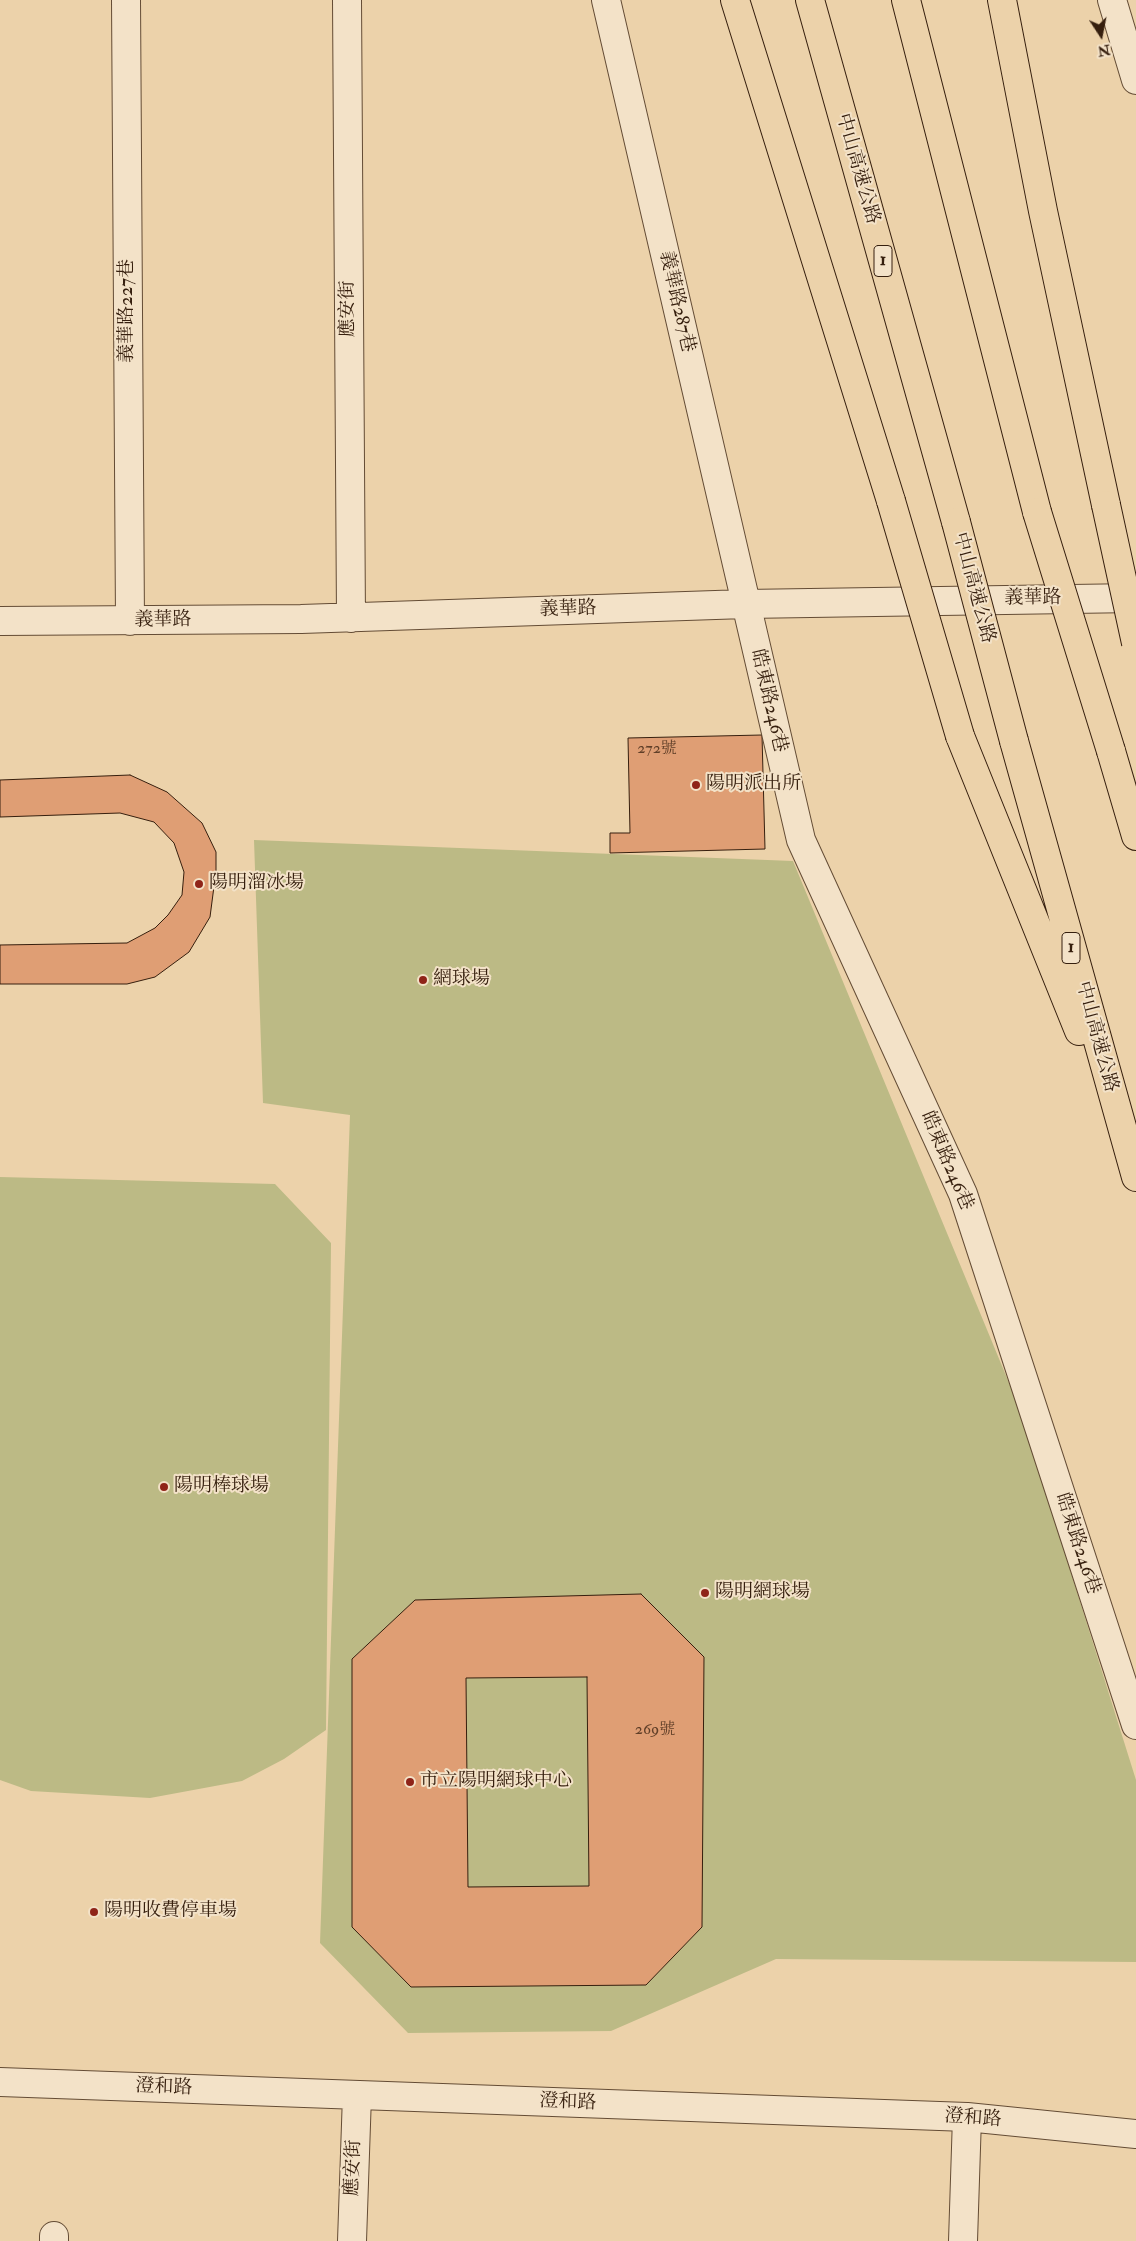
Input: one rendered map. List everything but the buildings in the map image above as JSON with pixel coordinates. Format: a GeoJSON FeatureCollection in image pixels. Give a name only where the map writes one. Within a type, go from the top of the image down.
{"type":"FeatureCollection","features":[{"type":"Feature","properties":{"kind":"highway"},"geometry":{"type":"LineString","coordinates":[[735,0],[891,501],[960,736],[1132,1166]]}},
{"type":"Feature","properties":{"kind":"highway","name":"中山高速公路"},"geometry":{"type":"LineString","coordinates":[[810,0],[956,522],[1014,741],[1132,1166]]}},
{"type":"Feature","properties":{"kind":"highway"},"geometry":{"type":"LineString","coordinates":[[906,0],[1037,512],[1136,836]]}},
{"type":"Feature","properties":{"kind":"highway"},"geometry":{"type":"LineString","coordinates":[[1002,0],[1043,211],[1136,643]]}},
{"type":"Feature","properties":{"kind":"street","name":"義華路227巷"},"geometry":{"type":"LineString","coordinates":[[126,0],[130,621]]}},
{"type":"Feature","properties":{"kind":"street","name":"應安街"},"geometry":{"type":"LineString","coordinates":[[347,0],[351,618]]}},
{"type":"Feature","properties":{"kind":"street","name":"義華路287巷"},"geometry":{"type":"LineString","coordinates":[[606,0],[745,604]]}},
{"type":"Feature","properties":{"kind":"street"},"geometry":{"type":"LineString","coordinates":[[1112,0],[1136,80]]}},
{"type":"Feature","properties":{"kind":"street","name":"義華路"},"geometry":{"type":"LineString","coordinates":[[0,621],[351,618],[745,604],[1136,598]]}},
{"type":"Feature","properties":{"kind":"street","name":"皓東路246巷"},"geometry":{"type":"LineString","coordinates":[[745,604],[801,840],[963,1194],[1136,1724]]}},
{"type":"Feature","properties":{"kind":"street","name":"澄和路"},"geometry":{"type":"LineString","coordinates":[[0,2082],[967,2117],[1136,2134]]}},
{"type":"Feature","properties":{"kind":"street","name":"應安街"},"geometry":{"type":"LineString","coordinates":[[352,2241],[357,2095]]}},
{"type":"Feature","properties":{"kind":"street"},"geometry":{"type":"LineString","coordinates":[[963,2241],[967,2117]]}},
{"type":"Feature","properties":{"kind":"shaded area","name":"陽明網球場"},"geometry":{"type":"Polygon","coordinates":[[[254,840],[793,861],[1019,1407],[1136,1780],[1136,1962],[776,1959],[611,2031],[408,2033],[320,1943],[350,1115],[263,1103],[254,840]]]}},
{"type":"Feature","properties":{"kind":"shaded area","name":"陽明棒球場"},"geometry":{"type":"Polygon","coordinates":[[[0,1177],[275,1184],[331,1243],[326,1730],[284,1759],[242,1781],[150,1798],[31,1791],[0,1780],[0,1177]]]}},
{"type":"Feature","properties":{"kind":"place","name":"陽明派出所"},"geometry":{"type":"Point","coordinates":[696,785]}},
{"type":"Feature","properties":{"kind":"place","name":"陽明溜冰場"},"geometry":{"type":"Point","coordinates":[199,884]}},
{"type":"Feature","properties":{"kind":"place","name":"網球場"},"geometry":{"type":"Point","coordinates":[423,980]}},
{"type":"Feature","properties":{"kind":"place","name":"陽明棒球場"},"geometry":{"type":"Point","coordinates":[164,1487]}},
{"type":"Feature","properties":{"kind":"place","name":"陽明網球場"},"geometry":{"type":"Point","coordinates":[705,1593]}},
{"type":"Feature","properties":{"kind":"place","name":"市立陽明網球中心"},"geometry":{"type":"Point","coordinates":[410,1782]}},
{"type":"Feature","properties":{"kind":"place","name":"陽明收費停車場"},"geometry":{"type":"Point","coordinates":[94,1912]}}]}
